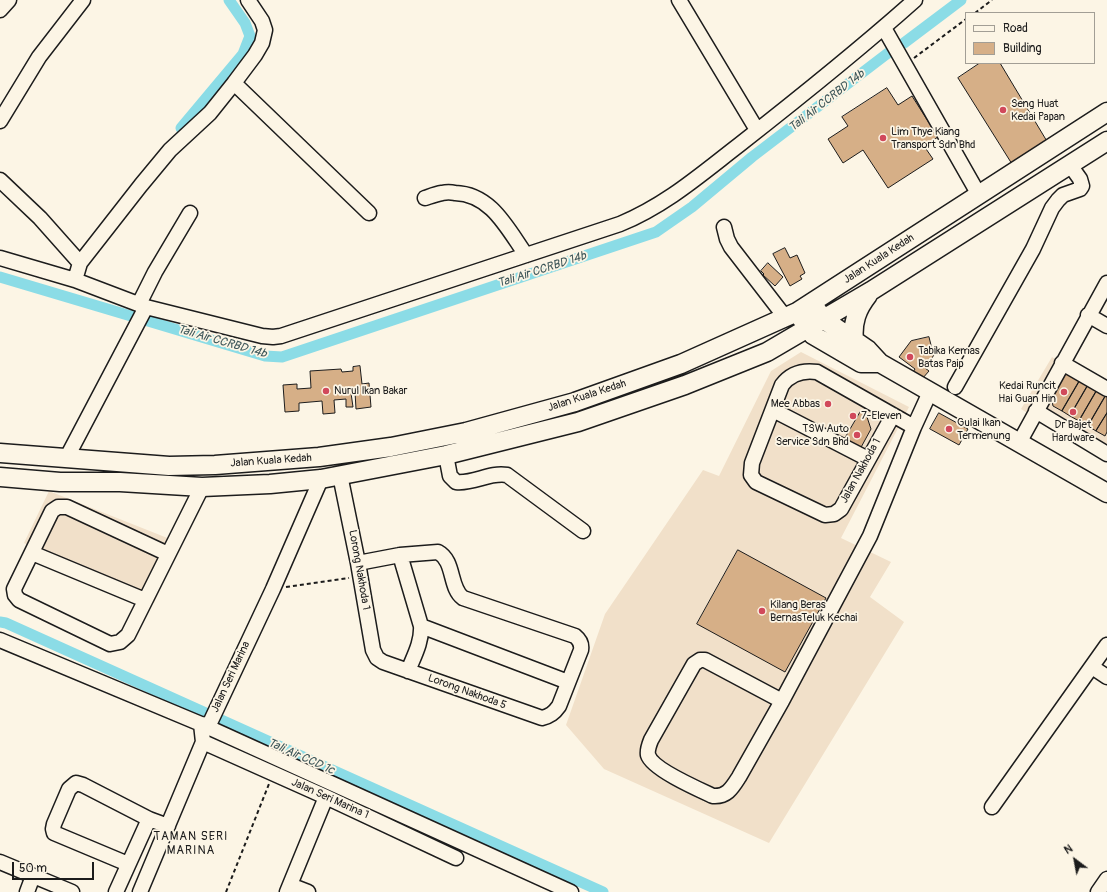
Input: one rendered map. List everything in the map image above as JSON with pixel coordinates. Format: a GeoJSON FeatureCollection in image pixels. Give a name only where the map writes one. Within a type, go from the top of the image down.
{"type":"FeatureCollection","features":[{"type":"Feature","properties":{"kind":"main road","name":"Jalan Kuala Kedah"},"geometry":{"type":"LineString","coordinates":[[0,453],[169,466],[215,465],[319,457],[390,447],[466,432],[575,402],[681,364],[791,315],[1107,112]]}},
{"type":"Feature","properties":{"kind":"main road","name":"Jalan Kuala Kedah"},"geometry":{"type":"LineString","coordinates":[[0,477],[60,482],[120,482],[202,487],[243,486],[321,479],[446,455],[578,422],[686,385],[767,352],[871,291],[1107,141]]}},
{"type":"Feature","properties":{"kind":"main road"},"geometry":{"type":"LineString","coordinates":[[854,341],[853,332],[856,314],[871,291]]}},
{"type":"Feature","properties":{"kind":"main road"},"geometry":{"type":"LineString","coordinates":[[813,302],[823,319],[868,350],[880,363],[1107,493]]}},
{"type":"Feature","properties":{"kind":"main road"},"geometry":{"type":"LineString","coordinates":[[791,315],[813,335],[861,363],[880,363]]}},
{"type":"Feature","properties":{"kind":"main road"},"geometry":{"type":"LineString","coordinates":[[767,352],[781,345],[798,341],[814,342],[831,346]]}},
{"type":"Feature","properties":{"kind":"street"},"geometry":{"type":"LineString","coordinates":[[0,10],[9,0]]}},
{"type":"Feature","properties":{"kind":"street"},"geometry":{"type":"LineString","coordinates":[[0,121],[39,57],[83,0]]}},
{"type":"Feature","properties":{"kind":"street"},"geometry":{"type":"LineString","coordinates":[[75,280],[80,264],[140,186],[170,150],[210,112],[234,83],[262,43],[264,35],[262,21],[248,0]]}},
{"type":"Feature","properties":{"kind":"street"},"geometry":{"type":"LineString","coordinates":[[679,0],[757,130]]}},
{"type":"Feature","properties":{"kind":"street"},"geometry":{"type":"LineString","coordinates":[[0,258],[75,280],[143,305],[262,336],[277,337],[620,224],[641,215],[672,196],[757,130],[884,28],[915,0]]}},
{"type":"Feature","properties":{"kind":"street"},"geometry":{"type":"LineString","coordinates":[[884,28],[979,195]]}},
{"type":"Feature","properties":{"kind":"street"},"geometry":{"type":"LineString","coordinates":[[234,83],[368,213]]}},
{"type":"Feature","properties":{"kind":"street"},"geometry":{"type":"LineString","coordinates":[[955,387],[1033,249],[1052,208],[1063,195],[1080,189],[1082,186],[1080,179],[1070,165]]}},
{"type":"Feature","properties":{"kind":"street"},"geometry":{"type":"LineString","coordinates":[[0,180],[40,218],[80,264]]}},
{"type":"Feature","properties":{"kind":"street"},"geometry":{"type":"LineString","coordinates":[[425,198],[444,192],[466,193],[476,198],[494,211],[526,255]]}},
{"type":"Feature","properties":{"kind":"street"},"geometry":{"type":"LineString","coordinates":[[66,459],[143,305],[155,272],[190,213]]}},
{"type":"Feature","properties":{"kind":"street"},"geometry":{"type":"LineString","coordinates":[[724,227],[731,247],[791,315]]}},
{"type":"Feature","properties":{"kind":"street"},"geometry":{"type":"LineString","coordinates":[[1019,443],[1088,315],[1107,283]]}},
{"type":"Feature","properties":{"kind":"street"},"geometry":{"type":"LineString","coordinates":[[1088,315],[1107,326]]}},
{"type":"Feature","properties":{"kind":"street"},"geometry":{"type":"LineString","coordinates":[[1062,363],[1107,389]]}},
{"type":"Feature","properties":{"kind":"street"},"geometry":{"type":"LineString","coordinates":[[868,459],[773,410],[782,385],[787,379],[799,373],[811,371],[818,372],[914,427]]}},
{"type":"Feature","properties":{"kind":"street"},"geometry":{"type":"LineString","coordinates":[[782,701],[705,660],[700,660],[694,664],[651,740],[648,748],[649,757],[655,764],[668,773],[713,796],[719,796],[727,793],[731,789],[782,701],[870,536],[914,427],[930,392]]}},
{"type":"Feature","properties":{"kind":"street","name":"Jalan Nakhoda 1"},"geometry":{"type":"LineString","coordinates":[[773,410],[752,463],[751,474],[756,482],[825,515],[834,514],[840,509],[893,415]]}},
{"type":"Feature","properties":{"kind":"street"},"geometry":{"type":"LineString","coordinates":[[1036,411],[1107,454]]}},
{"type":"Feature","properties":{"kind":"street"},"geometry":{"type":"LineString","coordinates":[[446,455],[450,476],[456,482],[466,482],[495,474],[507,475],[583,531]]}},
{"type":"Feature","properties":{"kind":"street","name":"Lorong Nakhoda 1"},"geometry":{"type":"LineString","coordinates":[[340,475],[359,569],[373,650],[377,658],[383,662]]}},
{"type":"Feature","properties":{"kind":"street","name":"Jalan Seri Marina"},"geometry":{"type":"LineString","coordinates":[[140,892],[203,742],[205,725],[216,708],[273,589],[321,479]]}},
{"type":"Feature","properties":{"kind":"street"},"geometry":{"type":"LineString","coordinates":[[168,554],[67,507],[58,506],[52,511],[14,589],[15,595],[19,600],[110,644],[120,642],[128,635],[202,487]]}},
{"type":"Feature","properties":{"kind":"street"},"geometry":{"type":"LineString","coordinates":[[359,569],[400,555],[438,552],[445,558],[457,591],[463,598],[575,636],[580,642],[582,648],[568,682],[421,626]]}},
{"type":"Feature","properties":{"kind":"street"},"geometry":{"type":"LineString","coordinates":[[32,553],[145,600]]}},
{"type":"Feature","properties":{"kind":"street"},"geometry":{"type":"LineString","coordinates":[[400,555],[421,626],[419,646],[408,671]]}},
{"type":"Feature","properties":{"kind":"street"},"geometry":{"type":"LineString","coordinates":[[0,640],[205,725],[373,803],[571,892]]}},
{"type":"Feature","properties":{"kind":"street"},"geometry":{"type":"LineString","coordinates":[[992,807],[1107,645]]}},
{"type":"Feature","properties":{"kind":"street","name":"Lorong Nakhoda 5"},"geometry":{"type":"LineString","coordinates":[[383,662],[542,718],[551,715],[559,706],[568,682]]}},
{"type":"Feature","properties":{"kind":"street"},"geometry":{"type":"LineString","coordinates":[[1092,667],[1107,677]]}},
{"type":"Feature","properties":{"kind":"street","name":"Jalan Seri Marina 1"},"geometry":{"type":"LineString","coordinates":[[203,742],[326,797],[456,858]]}},
{"type":"Feature","properties":{"kind":"street"},"geometry":{"type":"LineString","coordinates":[[128,864],[54,833],[54,824],[72,786],[76,783],[89,788],[149,819],[168,826]]}},
{"type":"Feature","properties":{"kind":"street"},"geometry":{"type":"LineString","coordinates":[[308,892],[288,889],[326,797]]}},
{"type":"Feature","properties":{"kind":"street"},"geometry":{"type":"LineString","coordinates":[[373,803],[375,820]]}},
{"type":"Feature","properties":{"kind":"street"},"geometry":{"type":"LineString","coordinates":[[116,892],[149,819]]}},
{"type":"Feature","properties":{"kind":"street"},"geometry":{"type":"LineString","coordinates":[[0,862],[72,892]]}},
{"type":"Feature","properties":{"kind":"street"},"geometry":{"type":"LineString","coordinates":[[27,892],[33,876]]}},
{"type":"Feature","properties":{"kind":"street"},"geometry":{"type":"LineString","coordinates":[[1098,892],[1107,879]]}},
{"type":"Feature","properties":{"kind":"path"},"geometry":{"type":"LineString","coordinates":[[975,12],[992,0]]}},
{"type":"Feature","properties":{"kind":"path"},"geometry":{"type":"LineString","coordinates":[[905,64],[965,20]]}},
{"type":"Feature","properties":{"kind":"path"},"geometry":{"type":"LineString","coordinates":[[273,589],[359,569]]}},
{"type":"Feature","properties":{"kind":"path"},"geometry":{"type":"LineString","coordinates":[[226,892],[273,773]]}},
{"type":"Feature","properties":{"kind":"shaded area"},"geometry":{"type":"Polygon","coordinates":[[[801,352],[909,407],[841,538],[891,562],[870,597],[904,622],[769,843],[604,769],[566,725],[605,614],[703,470],[719,476],[771,371],[801,352]]]}},
{"type":"Feature","properties":{"kind":"shaded area"},"geometry":{"type":"Polygon","coordinates":[[[1052,357],[1107,390],[1107,461],[1021,409],[1052,357]]]}},
{"type":"Feature","properties":{"kind":"shaded area"},"geometry":{"type":"Polygon","coordinates":[[[49,491],[180,543],[154,603],[24,543],[49,491]]]}},
{"type":"Feature","properties":{"kind":"building","name":"Seng Huat Kedai Papan"},"geometry":{"type":"Polygon","coordinates":[[[979,64],[1001,64],[1048,143],[1012,164],[958,78],[979,64]]]}},
{"type":"Feature","properties":{"kind":"building","name":"Lim Thye Kiang Transport Sdn Bhd"},"geometry":{"type":"Polygon","coordinates":[[[887,88],[898,105],[912,96],[938,137],[924,146],[933,159],[888,188],[863,150],[843,163],[828,139],[848,126],[842,117],[887,88]]]}},
{"type":"Feature","properties":{"kind":"building"},"geometry":{"type":"Polygon","coordinates":[[[785,248],[790,258],[797,255],[805,273],[800,276],[802,279],[790,286],[773,254],[785,248]]]}},
{"type":"Feature","properties":{"kind":"building"},"geometry":{"type":"Polygon","coordinates":[[[768,263],[783,277],[775,286],[763,275],[764,274],[761,271],[768,263]]]}},
{"type":"Feature","properties":{"kind":"building"},"geometry":{"type":"Polygon","coordinates":[[[929,337],[932,349],[936,352],[925,368],[929,371],[922,379],[913,372],[915,369],[899,357],[911,341],[929,337]]]}},
{"type":"Feature","properties":{"kind":"building","name":"Nurul Ikan Bakar"},"geometry":{"type":"Polygon","coordinates":[[[360,366],[362,384],[369,383],[371,407],[356,409],[355,392],[351,393],[353,407],[346,407],[346,399],[334,400],[335,413],[323,414],[322,401],[299,403],[299,411],[285,412],[283,385],[297,384],[297,389],[311,388],[310,371],[341,369],[342,372],[353,371],[353,367],[360,366]]]}},
{"type":"Feature","properties":{"kind":"building"},"geometry":{"type":"Polygon","coordinates":[[[1065,372],[1080,380],[1062,411],[1053,406],[1051,396],[1065,372]]]}},
{"type":"Feature","properties":{"kind":"building"},"geometry":{"type":"Polygon","coordinates":[[[1080,380],[1088,385],[1070,416],[1062,411],[1080,380]]]}},
{"type":"Feature","properties":{"kind":"building"},"geometry":{"type":"Polygon","coordinates":[[[1088,385],[1097,390],[1079,421],[1070,416],[1088,385]]]}},
{"type":"Feature","properties":{"kind":"building"},"geometry":{"type":"Polygon","coordinates":[[[1097,390],[1106,395],[1088,426],[1079,421],[1097,390]]]}},
{"type":"Feature","properties":{"kind":"building"},"geometry":{"type":"Polygon","coordinates":[[[1106,395],[1107,413],[1096,431],[1088,426],[1106,395]]]}},
{"type":"Feature","properties":{"kind":"building","name":"TSW Auto Service Sdn Bhd"},"geometry":{"type":"Polygon","coordinates":[[[861,411],[866,414],[871,429],[859,451],[843,442],[861,411]]]}},
{"type":"Feature","properties":{"kind":"building","name":"Gulai Ikan Termenung"},"geometry":{"type":"Polygon","coordinates":[[[939,413],[968,429],[959,445],[930,429],[939,413]]]}},
{"type":"Feature","properties":{"kind":"building"},"geometry":{"type":"Polygon","coordinates":[[[1107,413],[1107,432],[1105,436],[1096,431],[1107,413]]]}},
{"type":"Feature","properties":{"kind":"building","name":"Kilang Beras BernasTeluk Kechai"},"geometry":{"type":"Polygon","coordinates":[[[738,550],[826,598],[785,672],[697,624],[738,550]]]}},
{"type":"Feature","properties":{"kind":"waterway"},"geometry":{"type":"LineString","coordinates":[[181,128],[243,54],[250,36],[245,23],[229,0]]}},
{"type":"Feature","properties":{"kind":"waterway","name":"Tali Air CCRBD 14b"},"geometry":{"type":"LineString","coordinates":[[904,43],[961,0]]}},
{"type":"Feature","properties":{"kind":"waterway","name":"Tali Air CCRBD 14b"},"geometry":{"type":"LineString","coordinates":[[148,321],[265,356],[282,357],[656,232],[692,207],[752,157],[888,53]]}},
{"type":"Feature","properties":{"kind":"waterway","name":"Tali Air CCRBD 14b"},"geometry":{"type":"LineString","coordinates":[[0,277],[131,316]]}},
{"type":"Feature","properties":{"kind":"waterway","name":"Tali Air CCD 1c"},"geometry":{"type":"LineString","coordinates":[[0,622],[6,623],[603,892]]}},
{"type":"Feature","properties":{"kind":"place","name":"Seng Huat Kedai Papan"},"geometry":{"type":"Point","coordinates":[1003,110]}},
{"type":"Feature","properties":{"kind":"place","name":"Lim Thye Kiang Transport Sdn Bhd"},"geometry":{"type":"Point","coordinates":[883,138]}},
{"type":"Feature","properties":{"kind":"place","name":"Tabika Kemas Batas Paip"},"geometry":{"type":"Point","coordinates":[910,357]}},
{"type":"Feature","properties":{"kind":"place","name":"Nurul Ikan Bakar"},"geometry":{"type":"Point","coordinates":[326,391]}},
{"type":"Feature","properties":{"kind":"place","name":"Kedai Runcit Hai Guan Hin"},"geometry":{"type":"Point","coordinates":[1064,392]}},
{"type":"Feature","properties":{"kind":"place","name":"Mee Abbas"},"geometry":{"type":"Point","coordinates":[828,404]}},
{"type":"Feature","properties":{"kind":"place","name":"Dr Bajet Hardware"},"geometry":{"type":"Point","coordinates":[1073,412]}},
{"type":"Feature","properties":{"kind":"place","name":"7-Eleven"},"geometry":{"type":"Point","coordinates":[853,416]}},
{"type":"Feature","properties":{"kind":"place","name":"Gulai Ikan Termenung"},"geometry":{"type":"Point","coordinates":[949,429]}},
{"type":"Feature","properties":{"kind":"place","name":"TSW Auto Service Sdn Bhd"},"geometry":{"type":"Point","coordinates":[857,435]}},
{"type":"Feature","properties":{"kind":"place","name":"Kilang Beras BernasTeluk Kechai"},"geometry":{"type":"Point","coordinates":[762,611]}},
{"type":"Feature","properties":{"kind":"district","name":"TAMAN SERI MARINA"},"geometry":{"type":"Point","coordinates":[191,844]}}]}
